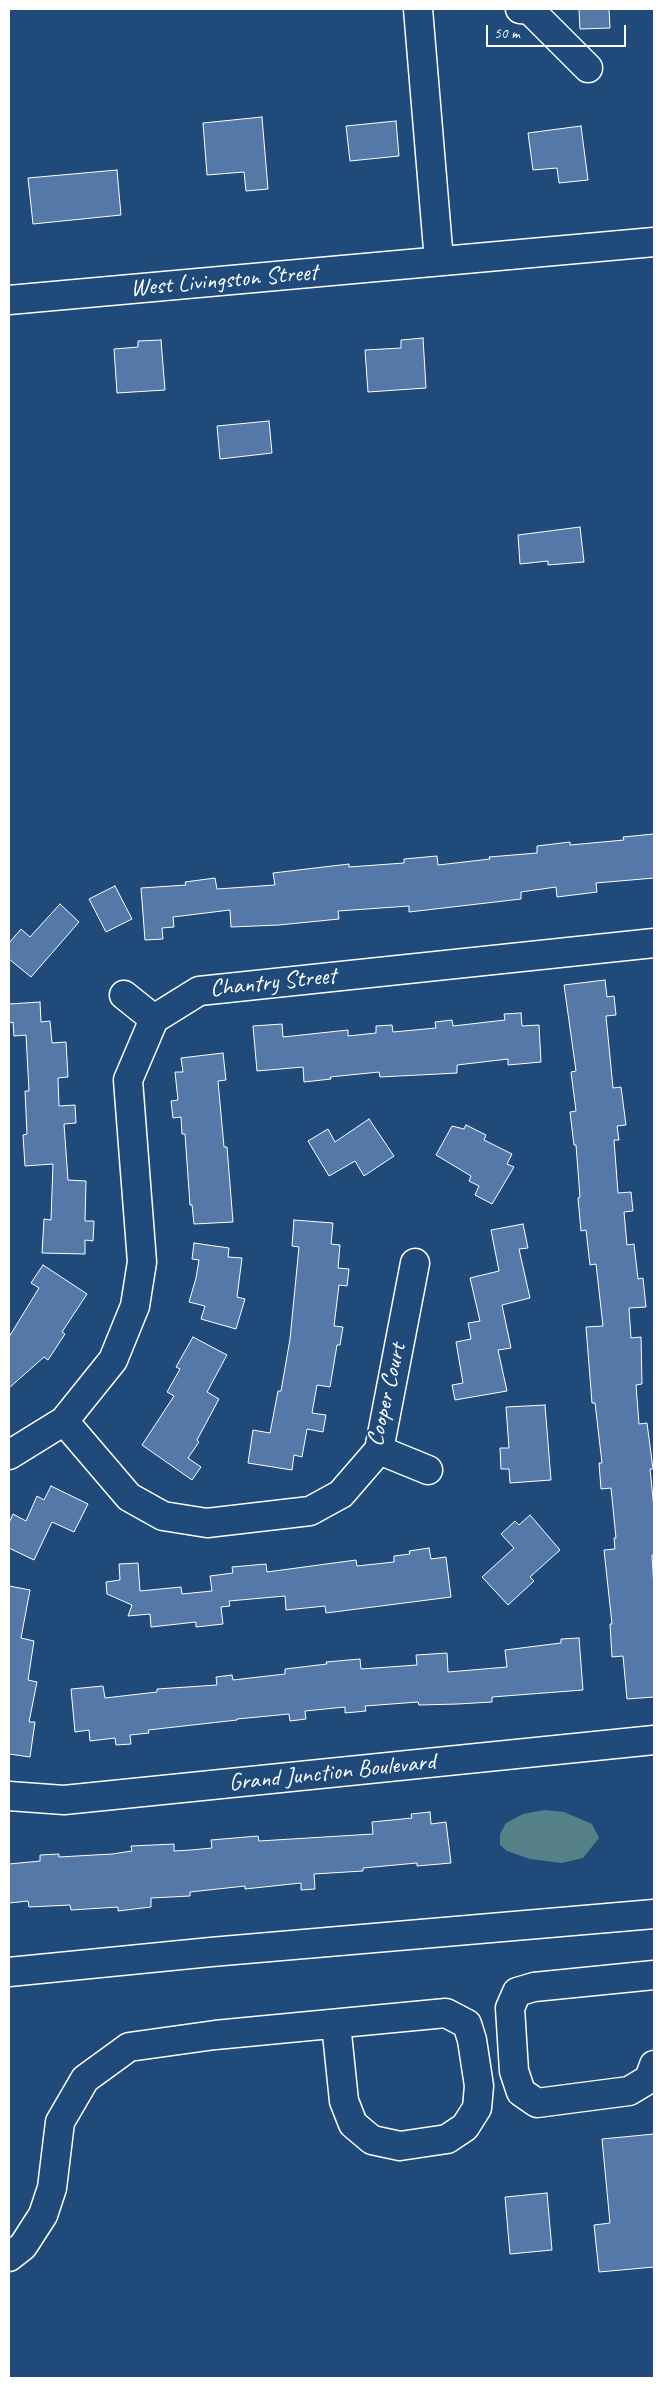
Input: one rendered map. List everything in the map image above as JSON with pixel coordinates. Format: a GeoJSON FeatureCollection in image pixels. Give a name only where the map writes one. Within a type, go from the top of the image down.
{"type":"FeatureCollection","features":[{"type":"Feature","properties":{"kind":"street"},"geometry":{"type":"LineString","coordinates":[[418,9],[439,261]]}},
{"type":"Feature","properties":{"kind":"street"},"geometry":{"type":"LineString","coordinates":[[520,9],[530,10],[588,68]]}},
{"type":"Feature","properties":{"kind":"street","name":"West Livingston Street"},"geometry":{"type":"LineString","coordinates":[[9,300],[654,242]]}},
{"type":"Feature","properties":{"kind":"street","name":"Chantry Street"},"geometry":{"type":"LineString","coordinates":[[154,1019],[199,991],[654,943]]}},
{"type":"Feature","properties":{"kind":"street"},"geometry":{"type":"LineString","coordinates":[[9,1456],[64,1421],[113,1360],[135,1306],[142,1262],[128,1080],[154,1019],[124,995]]}},
{"type":"Feature","properties":{"kind":"street","name":"Cooper Court"},"geometry":{"type":"LineString","coordinates":[[64,1421],[129,1497],[163,1516],[207,1523],[310,1511],[341,1494],[378,1450],[415,1263]]}},
{"type":"Feature","properties":{"kind":"street"},"geometry":{"type":"LineString","coordinates":[[378,1450],[428,1470]]}},
{"type":"Feature","properties":{"kind":"street","name":"Grand Junction Boulevard"},"geometry":{"type":"LineString","coordinates":[[9,1796],[64,1800],[654,1740]]}},
{"type":"Feature","properties":{"kind":"street"},"geometry":{"type":"LineString","coordinates":[[9,1972],[211,1952],[654,1914]]}},
{"type":"Feature","properties":{"kind":"street"},"geometry":{"type":"LineString","coordinates":[[654,1975],[534,1987],[517,1992],[510,2008],[514,2070],[521,2092],[537,2103],[629,2091],[649,2079],[654,2066]]}},
{"type":"Feature","properties":{"kind":"street"},"geometry":{"type":"LineString","coordinates":[[9,2257],[23,2246],[43,2215],[52,2188],[60,2122],[84,2079],[130,2047],[215,2034],[446,2014],[467,2024],[472,2040],[479,2086],[477,2108],[465,2127],[447,2139],[400,2146],[372,2140],[352,2124],[344,2101],[336,2024]]}},
{"type":"Feature","properties":{"kind":"green space"},"geometry":{"type":"Polygon","coordinates":[[[545,1810],[564,1812],[592,1824],[599,1838],[583,1858],[562,1863],[530,1859],[507,1851],[500,1845],[500,1834],[506,1823],[523,1814],[545,1810]]]}},
{"type":"Feature","properties":{"kind":"building"},"geometry":{"type":"Polygon","coordinates":[[[579,9],[609,9],[610,28],[580,29],[579,9]]]}},
{"type":"Feature","properties":{"kind":"building"},"geometry":{"type":"Polygon","coordinates":[[[262,117],[268,189],[246,191],[244,172],[207,175],[203,123],[262,117]]]}},
{"type":"Feature","properties":{"kind":"building"},"geometry":{"type":"Polygon","coordinates":[[[396,121],[399,156],[350,161],[346,126],[396,121]]]}},
{"type":"Feature","properties":{"kind":"building"},"geometry":{"type":"Polygon","coordinates":[[[581,126],[588,180],[559,183],[557,168],[533,170],[528,133],[581,126]]]}},
{"type":"Feature","properties":{"kind":"building"},"geometry":{"type":"Polygon","coordinates":[[[117,170],[121,215],[33,224],[28,178],[117,170]]]}},
{"type":"Feature","properties":{"kind":"building"},"geometry":{"type":"Polygon","coordinates":[[[423,338],[426,388],[368,392],[365,350],[401,348],[401,340],[423,338]]]}},
{"type":"Feature","properties":{"kind":"building"},"geometry":{"type":"Polygon","coordinates":[[[161,340],[165,390],[117,393],[114,349],[138,347],[138,341],[161,340]]]}},
{"type":"Feature","properties":{"kind":"building"},"geometry":{"type":"Polygon","coordinates":[[[269,421],[272,453],[220,459],[217,426],[269,421]]]}},
{"type":"Feature","properties":{"kind":"building"},"geometry":{"type":"Polygon","coordinates":[[[580,527],[584,562],[548,565],[548,561],[520,564],[518,535],[580,527]]]}},
{"type":"Feature","properties":{"kind":"building"},"geometry":{"type":"Polygon","coordinates":[[[654,834],[654,878],[596,883],[597,892],[557,897],[556,887],[521,892],[521,899],[409,912],[409,906],[338,911],[339,919],[279,925],[231,927],[230,910],[173,917],[174,927],[162,928],[163,939],[145,940],[141,888],[186,885],[185,882],[215,878],[217,889],[275,885],[273,873],[349,864],[349,867],[404,863],[404,859],[437,856],[438,865],[490,859],[489,857],[537,853],[537,846],[570,842],[570,845],[624,840],[623,837],[654,834]]]}},
{"type":"Feature","properties":{"kind":"building"},"geometry":{"type":"Polygon","coordinates":[[[115,886],[132,919],[106,932],[89,899],[115,886]]]}},
{"type":"Feature","properties":{"kind":"building"},"geometry":{"type":"Polygon","coordinates":[[[60,904],[79,922],[31,977],[9,959],[9,943],[21,929],[30,937],[60,904]]]}},
{"type":"Feature","properties":{"kind":"building"},"geometry":{"type":"Polygon","coordinates":[[[605,980],[607,997],[614,996],[616,1015],[606,1016],[613,1088],[621,1087],[626,1125],[617,1126],[619,1140],[614,1140],[618,1193],[631,1192],[633,1211],[624,1212],[627,1245],[634,1244],[638,1279],[643,1278],[646,1307],[629,1308],[631,1338],[641,1337],[642,1384],[636,1385],[639,1424],[647,1423],[653,1469],[650,1469],[654,1508],[654,1555],[652,1555],[654,1588],[654,1697],[627,1699],[623,1656],[612,1657],[610,1624],[612,1624],[604,1550],[615,1549],[614,1538],[616,1538],[611,1488],[601,1489],[599,1463],[602,1463],[595,1403],[592,1403],[586,1327],[603,1326],[596,1264],[590,1265],[586,1230],[581,1231],[576,1145],[574,1145],[570,1112],[576,1111],[571,1072],[576,1071],[564,985],[605,980]]]}},
{"type":"Feature","properties":{"kind":"building"},"geometry":{"type":"Polygon","coordinates":[[[40,1002],[41,1022],[50,1021],[52,1043],[66,1042],[68,1077],[58,1078],[59,1106],[75,1105],[76,1123],[64,1124],[68,1180],[86,1181],[85,1221],[94,1221],[93,1241],[85,1240],[85,1254],[42,1253],[44,1219],[51,1220],[53,1164],[25,1166],[23,1135],[27,1134],[25,1091],[29,1091],[26,1035],[14,1036],[13,1022],[9,1023],[9,1004],[40,1002]]]}},
{"type":"Feature","properties":{"kind":"building"},"geometry":{"type":"Polygon","coordinates":[[[521,1013],[522,1026],[539,1025],[541,1062],[508,1065],[508,1059],[457,1065],[457,1073],[380,1077],[379,1072],[330,1077],[331,1079],[304,1082],[303,1067],[257,1071],[253,1026],[282,1024],[283,1037],[348,1030],[348,1036],[376,1033],[376,1026],[392,1025],[393,1032],[436,1028],[435,1022],[452,1020],[453,1026],[505,1020],[504,1014],[521,1013]]]}},
{"type":"Feature","properties":{"kind":"building"},"geometry":{"type":"Polygon","coordinates":[[[223,1053],[226,1080],[218,1081],[224,1147],[227,1147],[233,1222],[194,1224],[192,1205],[190,1205],[185,1134],[182,1134],[181,1117],[173,1118],[171,1101],[178,1100],[175,1072],[183,1072],[181,1058],[223,1053]]]}},
{"type":"Feature","properties":{"kind":"building"},"geometry":{"type":"Polygon","coordinates":[[[369,1119],[394,1156],[364,1176],[355,1161],[329,1176],[308,1141],[328,1129],[335,1142],[369,1119]]]}},
{"type":"Feature","properties":{"kind":"building"},"geometry":{"type":"Polygon","coordinates":[[[466,1125],[486,1135],[484,1140],[512,1154],[507,1164],[514,1167],[492,1204],[475,1195],[479,1186],[469,1181],[471,1176],[436,1155],[452,1126],[464,1129],[466,1125]]]}},
{"type":"Feature","properties":{"kind":"building"},"geometry":{"type":"Polygon","coordinates":[[[294,1220],[333,1223],[331,1244],[340,1245],[338,1268],[349,1269],[347,1286],[339,1285],[334,1326],[343,1327],[340,1345],[337,1345],[330,1387],[317,1385],[312,1413],[326,1415],[323,1432],[307,1429],[302,1457],[294,1455],[292,1470],[248,1463],[253,1430],[270,1433],[278,1391],[281,1391],[290,1339],[299,1247],[292,1246],[294,1220]]]}},
{"type":"Feature","properties":{"kind":"building"},"geometry":{"type":"Polygon","coordinates":[[[523,1224],[528,1248],[519,1249],[530,1298],[502,1305],[511,1348],[498,1350],[507,1391],[455,1400],[452,1385],[463,1383],[456,1342],[471,1339],[468,1323],[480,1321],[470,1278],[499,1271],[491,1230],[523,1224]]]}},
{"type":"Feature","properties":{"kind":"building"},"geometry":{"type":"Polygon","coordinates":[[[194,1243],[229,1248],[228,1257],[242,1258],[237,1297],[245,1299],[236,1329],[201,1319],[205,1306],[189,1302],[199,1260],[192,1259],[194,1243]]]}},
{"type":"Feature","properties":{"kind":"building"},"geometry":{"type":"Polygon","coordinates":[[[43,1265],[87,1294],[62,1332],[65,1334],[48,1360],[44,1357],[9,1388],[9,1337],[39,1288],[31,1283],[43,1265]]]}},
{"type":"Feature","properties":{"kind":"building"},"geometry":{"type":"Polygon","coordinates":[[[193,1337],[227,1355],[207,1392],[219,1399],[197,1440],[199,1442],[188,1458],[201,1467],[192,1480],[142,1445],[174,1396],[167,1392],[180,1369],[176,1367],[193,1337]]]}},
{"type":"Feature","properties":{"kind":"building"},"geometry":{"type":"Polygon","coordinates":[[[545,1405],[551,1480],[510,1483],[509,1469],[501,1469],[500,1448],[509,1448],[506,1407],[545,1405]]]}},
{"type":"Feature","properties":{"kind":"building"},"geometry":{"type":"Polygon","coordinates":[[[51,1486],[88,1504],[74,1532],[52,1522],[34,1560],[9,1548],[9,1523],[13,1514],[26,1521],[37,1496],[44,1500],[51,1486]]]}},
{"type":"Feature","properties":{"kind":"building"},"geometry":{"type":"Polygon","coordinates":[[[530,1515],[560,1550],[530,1577],[534,1581],[508,1605],[482,1577],[514,1548],[501,1534],[515,1521],[519,1525],[530,1515]]]}},
{"type":"Feature","properties":{"kind":"building"},"geometry":{"type":"Polygon","coordinates":[[[429,1548],[431,1559],[446,1557],[451,1597],[326,1613],[325,1606],[286,1610],[285,1596],[229,1601],[230,1606],[221,1607],[223,1624],[196,1627],[196,1622],[151,1627],[150,1614],[128,1616],[132,1605],[107,1594],[106,1582],[120,1580],[119,1564],[138,1563],[140,1591],[181,1587],[182,1594],[212,1591],[210,1576],[233,1573],[232,1567],[266,1564],[267,1572],[356,1560],[357,1566],[394,1562],[394,1556],[410,1554],[409,1551],[429,1548]]]}},
{"type":"Feature","properties":{"kind":"building"},"geometry":{"type":"Polygon","coordinates":[[[9,1586],[30,1590],[21,1638],[34,1641],[28,1680],[37,1682],[29,1722],[35,1722],[30,1757],[9,1754],[9,1586]]]}},
{"type":"Feature","properties":{"kind":"building"},"geometry":{"type":"Polygon","coordinates":[[[579,1638],[583,1690],[492,1697],[492,1702],[419,1705],[418,1702],[365,1706],[366,1711],[345,1713],[345,1707],[305,1711],[306,1719],[290,1721],[289,1714],[237,1719],[148,1730],[149,1733],[130,1735],[131,1744],[116,1745],[115,1738],[90,1741],[89,1730],[75,1732],[71,1689],[103,1686],[105,1698],[157,1692],[157,1689],[217,1685],[216,1677],[232,1675],[233,1680],[285,1674],[285,1669],[327,1664],[326,1662],[360,1659],[361,1669],[417,1665],[416,1655],[447,1653],[448,1672],[507,1667],[505,1650],[561,1643],[561,1639],[579,1638]]]}},
{"type":"Feature","properties":{"kind":"building"},"geometry":{"type":"Polygon","coordinates":[[[430,1812],[431,1824],[446,1822],[451,1863],[417,1866],[417,1863],[363,1868],[363,1871],[314,1874],[315,1889],[301,1890],[301,1883],[245,1889],[245,1886],[190,1892],[190,1896],[151,1898],[151,1907],[118,1911],[118,1907],[71,1910],[70,1905],[29,1907],[28,1901],[9,1903],[9,1864],[40,1861],[40,1855],[59,1854],[59,1857],[112,1854],[132,1851],[131,1846],[174,1844],[174,1851],[191,1850],[212,1848],[211,1840],[258,1836],[259,1841],[373,1834],[372,1822],[412,1818],[411,1814],[430,1812]]]}},
{"type":"Feature","properties":{"kind":"building"},"geometry":{"type":"Polygon","coordinates":[[[654,2134],[654,2267],[599,2272],[594,2225],[610,2223],[602,2139],[654,2134]]]}},
{"type":"Feature","properties":{"kind":"building"},"geometry":{"type":"Polygon","coordinates":[[[547,2193],[552,2250],[510,2254],[505,2197],[547,2193]]]}}]}
